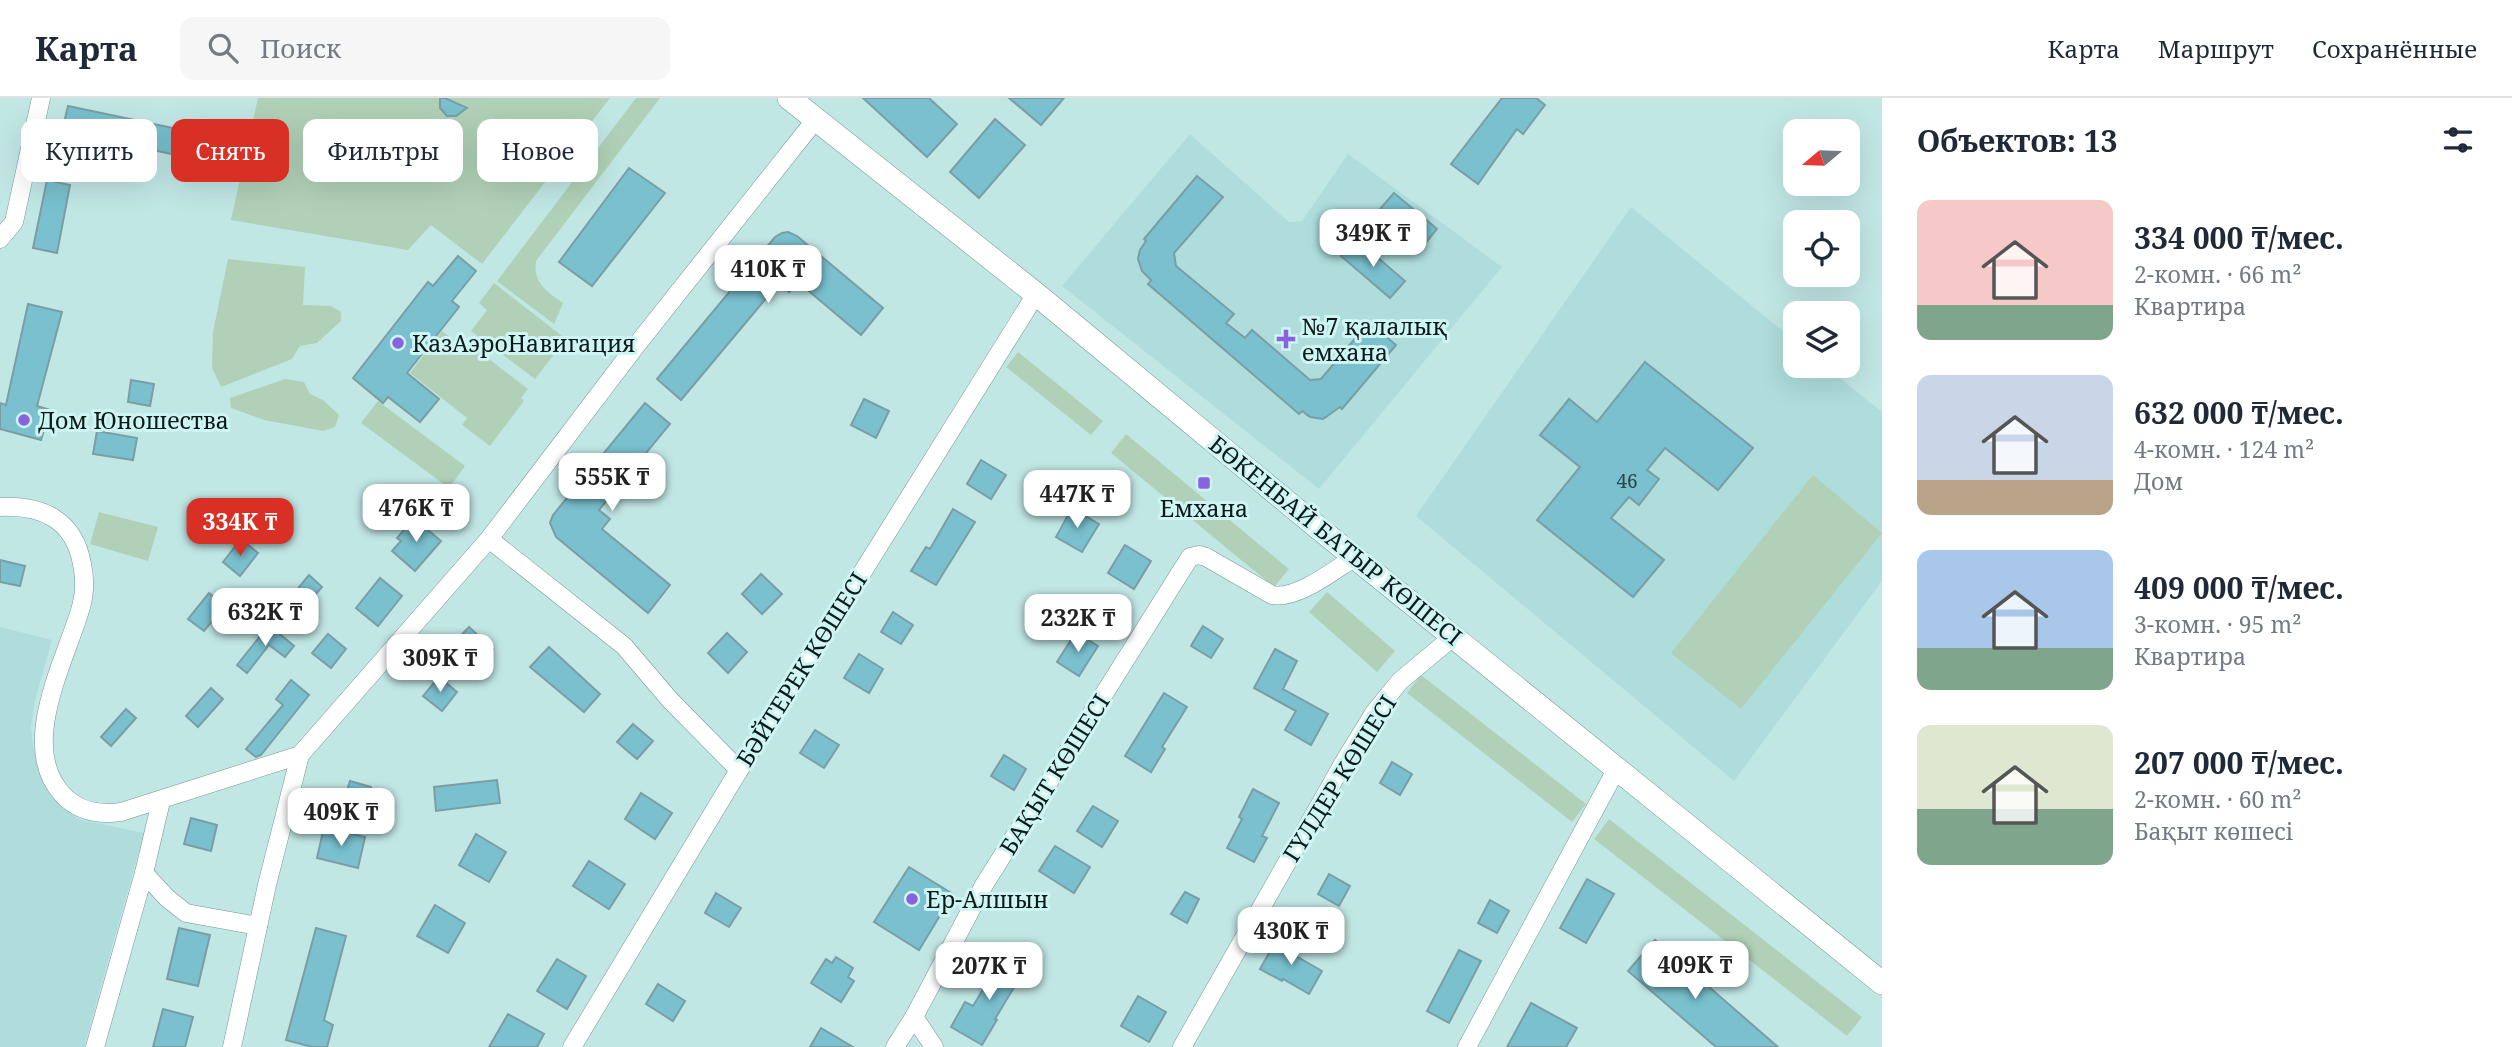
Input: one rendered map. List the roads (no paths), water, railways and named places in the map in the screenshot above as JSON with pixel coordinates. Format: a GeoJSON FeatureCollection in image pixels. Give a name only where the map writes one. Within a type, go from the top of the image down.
{"type":"FeatureCollection","features":[{"type":"Feature","properties":{"kind":"main road","name":"БӨКЕНБАЙ БАТЫР КӨШЕСІ"},"geometry":{"type":"LineString","coordinates":[[789,98],[1036,294],[1882,983]]}},
{"type":"Feature","properties":{"kind":"street"},"geometry":{"type":"LineString","coordinates":[[0,239],[14,222],[41,98]]}},
{"type":"Feature","properties":{"kind":"street"},"geometry":{"type":"LineString","coordinates":[[232,1047],[258,926],[300,755],[489,539],[635,347],[816,120]]}},
{"type":"Feature","properties":{"kind":"street","name":"БӘЙТЕРЕК КӨШЕСІ"},"geometry":{"type":"LineString","coordinates":[[572,1047],[739,770],[1036,294]]}},
{"type":"Feature","properties":{"kind":"street"},"geometry":{"type":"LineString","coordinates":[[0,507],[29,509],[58,520],[68,528],[76,541],[83,566],[82,606],[52,695],[44,728],[44,752],[51,779],[69,801],[94,813],[121,812],[300,755]]}},
{"type":"Feature","properties":{"kind":"street"},"geometry":{"type":"LineString","coordinates":[[489,539],[624,646],[670,700],[739,770]]}},
{"type":"Feature","properties":{"kind":"street","name":"БАҚЫТ КӨШЕСІ"},"geometry":{"type":"LineString","coordinates":[[895,1047],[914,1017],[984,885],[1190,557],[1206,557],[1261,590],[1279,597],[1297,592],[1355,556]]}},
{"type":"Feature","properties":{"kind":"street","name":"ГҮЛДЕР КӨШЕСІ"},"geometry":{"type":"LineString","coordinates":[[1182,1047],[1374,713],[1400,681],[1454,636]]}},
{"type":"Feature","properties":{"kind":"street"},"geometry":{"type":"LineString","coordinates":[[1467,1047],[1618,768]]}},
{"type":"Feature","properties":{"kind":"street"},"geometry":{"type":"LineString","coordinates":[[95,1047],[144,873],[161,801]]}},
{"type":"Feature","properties":{"kind":"street"},"geometry":{"type":"LineString","coordinates":[[144,873],[167,898],[186,913],[258,926]]}},
{"type":"Feature","properties":{"kind":"street"},"geometry":{"type":"LineString","coordinates":[[914,1017],[934,1047]]}},
{"type":"Feature","properties":{"kind":"place","name":"№7 қалалық емхана"},"geometry":{"type":"Point","coordinates":[1286,339]}},
{"type":"Feature","properties":{"kind":"place","name":"КазАэроНавигация"},"geometry":{"type":"Point","coordinates":[398,343]}},
{"type":"Feature","properties":{"kind":"place","name":"Дом Юношества"},"geometry":{"type":"Point","coordinates":[24,420]}},
{"type":"Feature","properties":{"kind":"place","name":"Емхана"},"geometry":{"type":"Point","coordinates":[1204,483]}},
{"type":"Feature","properties":{"kind":"place","name":"Ер-Алшын"},"geometry":{"type":"Point","coordinates":[912,899]}}]}
